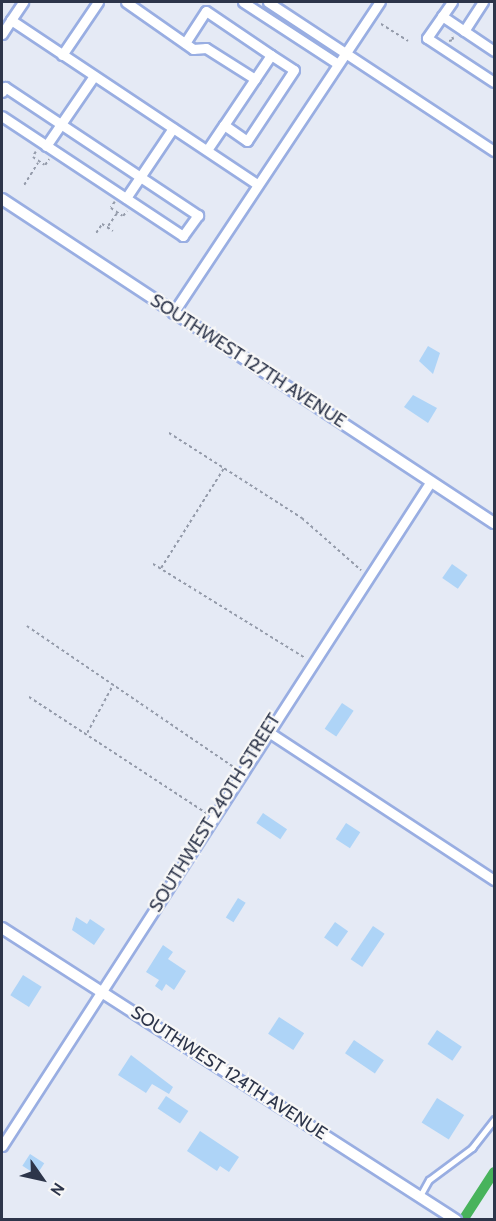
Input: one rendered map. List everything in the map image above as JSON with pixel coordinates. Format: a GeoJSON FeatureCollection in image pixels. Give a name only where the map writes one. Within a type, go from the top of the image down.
{"type":"FeatureCollection","features":[{"type":"Feature","properties":{"kind":"street"},"geometry":{"type":"LineString","coordinates":[[2,34],[23,2]]}},
{"type":"Feature","properties":{"kind":"street"},"geometry":{"type":"LineString","coordinates":[[62,55],[98,2]]}},
{"type":"Feature","properties":{"kind":"street"},"geometry":{"type":"LineString","coordinates":[[126,2],[193,49],[206,48],[255,79]]}},
{"type":"Feature","properties":{"kind":"street"},"geometry":{"type":"LineString","coordinates":[[243,2],[338,64]]}},
{"type":"Feature","properties":{"kind":"street"},"geometry":{"type":"LineString","coordinates":[[268,2],[495,151]]}},
{"type":"Feature","properties":{"kind":"street"},"geometry":{"type":"LineString","coordinates":[[173,313],[257,183],[346,53],[377,2]]}},
{"type":"Feature","properties":{"kind":"street"},"geometry":{"type":"LineString","coordinates":[[452,2],[428,38],[495,82]]}},
{"type":"Feature","properties":{"kind":"street"},"geometry":{"type":"LineString","coordinates":[[464,31],[483,2]]}},
{"type":"Feature","properties":{"kind":"street"},"geometry":{"type":"LineString","coordinates":[[185,43],[206,11],[294,70],[247,141],[224,125]]}},
{"type":"Feature","properties":{"kind":"street"},"geometry":{"type":"LineString","coordinates":[[442,16],[495,51]]}},
{"type":"Feature","properties":{"kind":"street"},"geometry":{"type":"LineString","coordinates":[[11,20],[257,183]]}},
{"type":"Feature","properties":{"kind":"street"},"geometry":{"type":"LineString","coordinates":[[207,150],[272,55]]}},
{"type":"Feature","properties":{"kind":"street"},"geometry":{"type":"LineString","coordinates":[[43,147],[94,76]]}},
{"type":"Feature","properties":{"kind":"street"},"geometry":{"type":"LineString","coordinates":[[2,92],[5,87],[198,215],[183,236],[124,201],[43,147],[2,116]]}},
{"type":"Feature","properties":{"kind":"street"},"geometry":{"type":"LineString","coordinates":[[124,201],[173,128]]}},
{"type":"Feature","properties":{"kind":"street","name":"SOUTHWEST 127TH AVENUE"},"geometry":{"type":"LineString","coordinates":[[2,199],[495,523]]}},
{"type":"Feature","properties":{"kind":"street","name":"SOUTHWEST 240TH STREET"},"geometry":{"type":"LineString","coordinates":[[2,1146],[430,481]]}},
{"type":"Feature","properties":{"kind":"street"},"geometry":{"type":"LineString","coordinates":[[267,731],[495,880]]}},
{"type":"Feature","properties":{"kind":"street","name":"SOUTHWEST 124TH AVENUE"},"geometry":{"type":"LineString","coordinates":[[2,928],[452,1217]]}},
{"type":"Feature","properties":{"kind":"lane"},"geometry":{"type":"LineString","coordinates":[[420,1196],[429,1180],[472,1148],[495,1120]]}},
{"type":"Feature","properties":{"kind":"path"},"geometry":{"type":"LineString","coordinates":[[381,24],[408,41]]}},
{"type":"Feature","properties":{"kind":"path"},"geometry":{"type":"LineString","coordinates":[[447,45],[453,40],[450,30]]}},
{"type":"Feature","properties":{"kind":"path"},"geometry":{"type":"LineString","coordinates":[[43,147],[33,157],[45,165],[52,155]]}},
{"type":"Feature","properties":{"kind":"path"},"geometry":{"type":"LineString","coordinates":[[24,184],[39,161]]}},
{"type":"Feature","properties":{"kind":"path"},"geometry":{"type":"LineString","coordinates":[[124,201],[123,216],[111,208],[124,201]]}},
{"type":"Feature","properties":{"kind":"path"},"geometry":{"type":"LineString","coordinates":[[108,227],[117,212]]}},
{"type":"Feature","properties":{"kind":"path"},"geometry":{"type":"LineString","coordinates":[[96,233],[102,224],[113,231]]}},
{"type":"Feature","properties":{"kind":"path"},"geometry":{"type":"LineString","coordinates":[[169,433],[302,518],[368,575]]}},
{"type":"Feature","properties":{"kind":"path"},"geometry":{"type":"LineString","coordinates":[[160,569],[224,468]]}},
{"type":"Feature","properties":{"kind":"path"},"geometry":{"type":"LineString","coordinates":[[153,564],[312,663]]}},
{"type":"Feature","properties":{"kind":"path"},"geometry":{"type":"LineString","coordinates":[[27,626],[241,772]]}},
{"type":"Feature","properties":{"kind":"path"},"geometry":{"type":"LineString","coordinates":[[86,734],[113,685]]}},
{"type":"Feature","properties":{"kind":"path"},"geometry":{"type":"LineString","coordinates":[[29,697],[213,817]]}},
{"type":"Feature","properties":{"kind":"building"},"geometry":{"type":"Polygon","coordinates":[[[428,346],[440,353],[433,374],[419,361],[428,346]]]}},
{"type":"Feature","properties":{"kind":"building"},"geometry":{"type":"Polygon","coordinates":[[[413,395],[437,408],[428,423],[404,407],[413,395]]]}},
{"type":"Feature","properties":{"kind":"building"},"geometry":{"type":"Polygon","coordinates":[[[452,564],[468,575],[458,589],[442,578],[452,564]]]}},
{"type":"Feature","properties":{"kind":"building"},"geometry":{"type":"Polygon","coordinates":[[[342,703],[354,711],[336,737],[325,729],[342,703]]]}},
{"type":"Feature","properties":{"kind":"building"},"geometry":{"type":"Polygon","coordinates":[[[263,813],[287,829],[280,839],[256,823],[263,813]]]}},
{"type":"Feature","properties":{"kind":"building"},"geometry":{"type":"Polygon","coordinates":[[[346,823],[360,832],[350,848],[336,839],[346,823]]]}},
{"type":"Feature","properties":{"kind":"building"},"geometry":{"type":"Polygon","coordinates":[[[238,898],[246,903],[233,922],[226,918],[238,898]]]}},
{"type":"Feature","properties":{"kind":"building"},"geometry":{"type":"Polygon","coordinates":[[[76,917],[87,924],[90,919],[105,929],[94,945],[72,930],[76,917]]]}},
{"type":"Feature","properties":{"kind":"building"},"geometry":{"type":"Polygon","coordinates":[[[335,922],[348,931],[337,947],[324,938],[335,922]]]}},
{"type":"Feature","properties":{"kind":"building"},"geometry":{"type":"Polygon","coordinates":[[[373,926],[385,934],[362,967],[351,959],[373,926]]]}},
{"type":"Feature","properties":{"kind":"building"},"geometry":{"type":"Polygon","coordinates":[[[163,945],[173,952],[168,959],[186,971],[174,990],[166,984],[162,991],[155,986],[159,980],[146,972],[163,945]]]}},
{"type":"Feature","properties":{"kind":"building"},"geometry":{"type":"Polygon","coordinates":[[[23,975],[42,987],[29,1007],[10,995],[23,975]]]}},
{"type":"Feature","properties":{"kind":"building"},"geometry":{"type":"Polygon","coordinates":[[[279,1017],[304,1033],[293,1050],[268,1034],[279,1017]]]}},
{"type":"Feature","properties":{"kind":"building"},"geometry":{"type":"Polygon","coordinates":[[[437,1030],[462,1047],[452,1061],[427,1044],[437,1030]]]}},
{"type":"Feature","properties":{"kind":"building"},"geometry":{"type":"Polygon","coordinates":[[[354,1040],[384,1060],[375,1073],[345,1053],[354,1040]]]}},
{"type":"Feature","properties":{"kind":"building"},"geometry":{"type":"Polygon","coordinates":[[[131,1055],[173,1087],[169,1094],[152,1084],[146,1093],[118,1075],[131,1055]]]}},
{"type":"Feature","properties":{"kind":"building"},"geometry":{"type":"Polygon","coordinates":[[[166,1096],[188,1111],[180,1124],[158,1108],[166,1096]]]}},
{"type":"Feature","properties":{"kind":"building"},"geometry":{"type":"Polygon","coordinates":[[[437,1098],[464,1115],[449,1140],[422,1123],[437,1098]]]}},
{"type":"Feature","properties":{"kind":"building"},"geometry":{"type":"Polygon","coordinates":[[[200,1131],[239,1157],[229,1172],[220,1166],[217,1171],[187,1151],[200,1131]]]}},
{"type":"Feature","properties":{"kind":"building"},"geometry":{"type":"Polygon","coordinates":[[[30,1154],[44,1163],[37,1175],[22,1166],[30,1154]]]}},
{"type":"Feature","properties":{"kind":"waterway"},"geometry":{"type":"LineString","coordinates":[[463,1220],[494,1172]]}}]}
